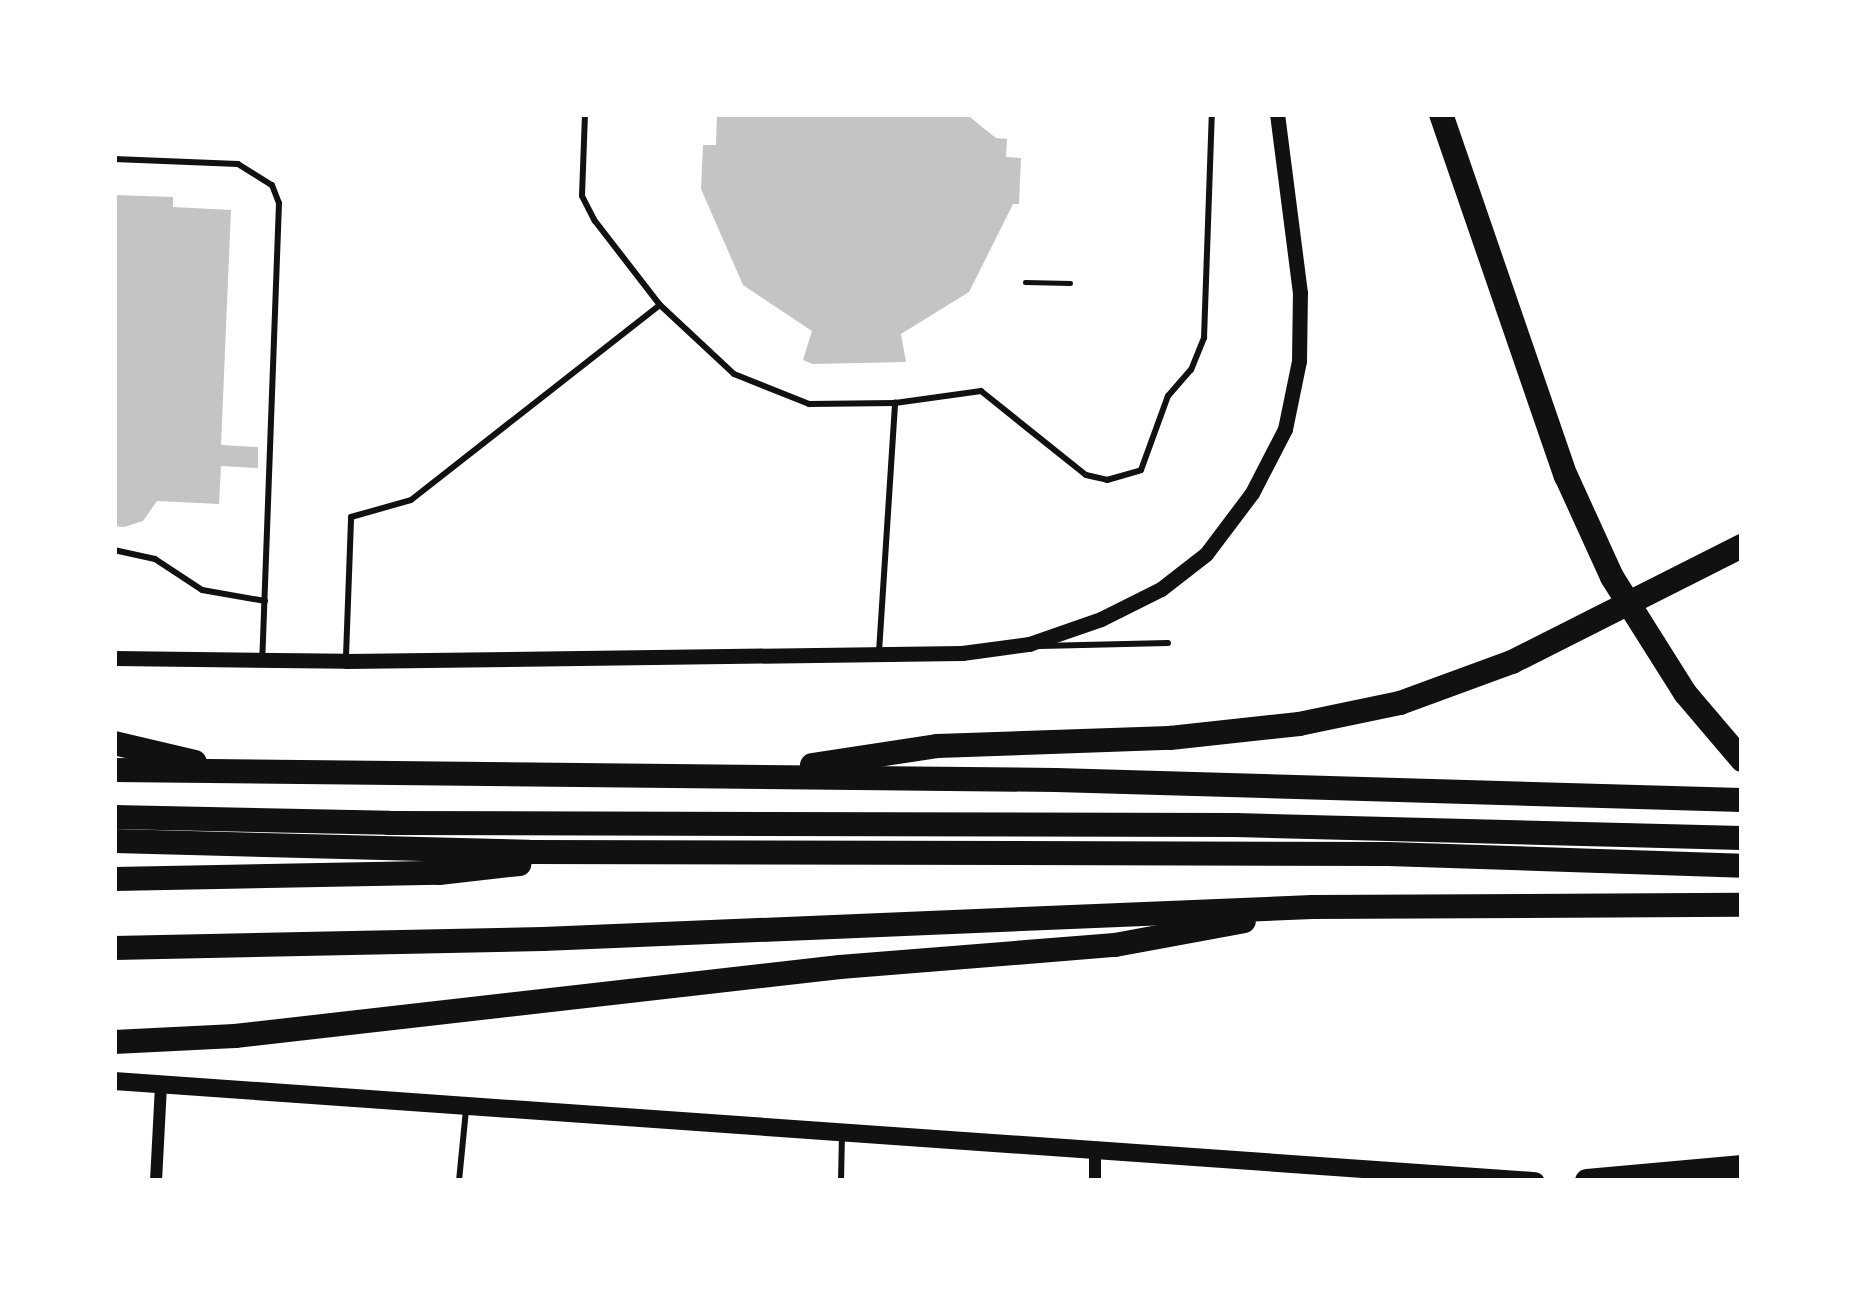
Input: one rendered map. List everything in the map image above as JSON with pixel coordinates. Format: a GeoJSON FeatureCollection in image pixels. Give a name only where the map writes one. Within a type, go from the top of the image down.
{"type":"FeatureCollection","features":[{"type":"Feature","properties":{"kind":"highway"},"geometry":{"type":"LineString","coordinates":[[1441,114],[1566,476],[1612,577],[1685,693],[1742,760]]}},
{"type":"Feature","properties":{"kind":"highway"},"geometry":{"type":"LineString","coordinates":[[739,776],[938,746],[1169,738],[1300,724],[1400,703],[1533,652],[1742,546]]}},
{"type":"Feature","properties":{"kind":"highway"},"geometry":{"type":"LineString","coordinates":[[114,742],[244,774]]}},
{"type":"Feature","properties":{"kind":"highway"},"geometry":{"type":"LineString","coordinates":[[114,770],[739,776],[1742,800]]}},
{"type":"Feature","properties":{"kind":"highway"},"geometry":{"type":"LineString","coordinates":[[114,817],[389,824],[1212,825],[1742,838]]}},
{"type":"Feature","properties":{"kind":"highway"},"geometry":{"type":"LineString","coordinates":[[114,841],[635,852],[1365,854],[1742,866]]}},
{"type":"Feature","properties":{"kind":"highway"},"geometry":{"type":"LineString","coordinates":[[114,879],[439,873],[635,852]]}},
{"type":"Feature","properties":{"kind":"highway"},"geometry":{"type":"LineString","coordinates":[[114,948],[543,939],[1312,908],[1742,905]]}},
{"type":"Feature","properties":{"kind":"highway"},"geometry":{"type":"LineString","coordinates":[[114,1042],[235,1036],[840,967],[1115,945],[1312,908]]}},
{"type":"Feature","properties":{"kind":"highway"},"geometry":{"type":"LineString","coordinates":[[1588,1181],[1742,1167]]}},
{"type":"Feature","properties":{"kind":"main road"},"geometry":{"type":"LineString","coordinates":[[114,1081],[842,1136],[1535,1181]]}},
{"type":"Feature","properties":{"kind":"street"},"geometry":{"type":"LineString","coordinates":[[114,658],[346,661],[879,655],[1029,644],[1101,619],[1185,572],[1237,516],[1273,456],[1293,399],[1301,325],[1277,114]]}},
{"type":"Feature","properties":{"kind":"street"},"geometry":{"type":"LineString","coordinates":[[156,1181],[161,1087]]}},
{"type":"Feature","properties":{"kind":"street"},"geometry":{"type":"LineString","coordinates":[[1095,1151],[1095,1181]]}},
{"type":"Feature","properties":{"kind":"lane"},"geometry":{"type":"LineString","coordinates":[[585,114],[582,196],[660,305],[734,374],[809,404],[895,403],[982,391],[1086,475],[1127,478],[1141,470],[1168,396],[1191,370],[1204,338],[1212,114]]}},
{"type":"Feature","properties":{"kind":"lane"},"geometry":{"type":"LineString","coordinates":[[114,159],[238,164],[272,185],[279,203],[261,661]]}},
{"type":"Feature","properties":{"kind":"lane"},"geometry":{"type":"LineString","coordinates":[[346,661],[351,517],[412,500],[660,305]]}},
{"type":"Feature","properties":{"kind":"lane"},"geometry":{"type":"LineString","coordinates":[[879,655],[895,403]]}},
{"type":"Feature","properties":{"kind":"lane"},"geometry":{"type":"LineString","coordinates":[[114,550],[155,560],[202,590],[265,601]]}},
{"type":"Feature","properties":{"kind":"lane"},"geometry":{"type":"LineString","coordinates":[[1029,644],[1056,649],[1168,643]]}},
{"type":"Feature","properties":{"kind":"lane"},"geometry":{"type":"LineString","coordinates":[[459,1181],[466,1109]]}},
{"type":"Feature","properties":{"kind":"lane"},"geometry":{"type":"LineString","coordinates":[[841,1181],[842,1136]]}},
{"type":"Feature","properties":{"kind":"path"},"geometry":{"type":"LineString","coordinates":[[1025,282],[1070,283]]}},
{"type":"Feature","properties":{"kind":"building"},"geometry":{"type":"Polygon","coordinates":[[[717,114],[966,114],[996,138],[1007,139],[1006,157],[1021,158],[1019,204],[1013,204],[969,292],[901,334],[906,362],[813,364],[803,360],[812,331],[743,285],[701,189],[703,145],[716,145],[717,114]]]}},
{"type":"Feature","properties":{"kind":"building"},"geometry":{"type":"Polygon","coordinates":[[[114,195],[173,197],[173,207],[231,210],[221,445],[258,447],[258,468],[221,466],[219,504],[157,501],[143,521],[124,527],[114,526],[114,195]]]}}]}
